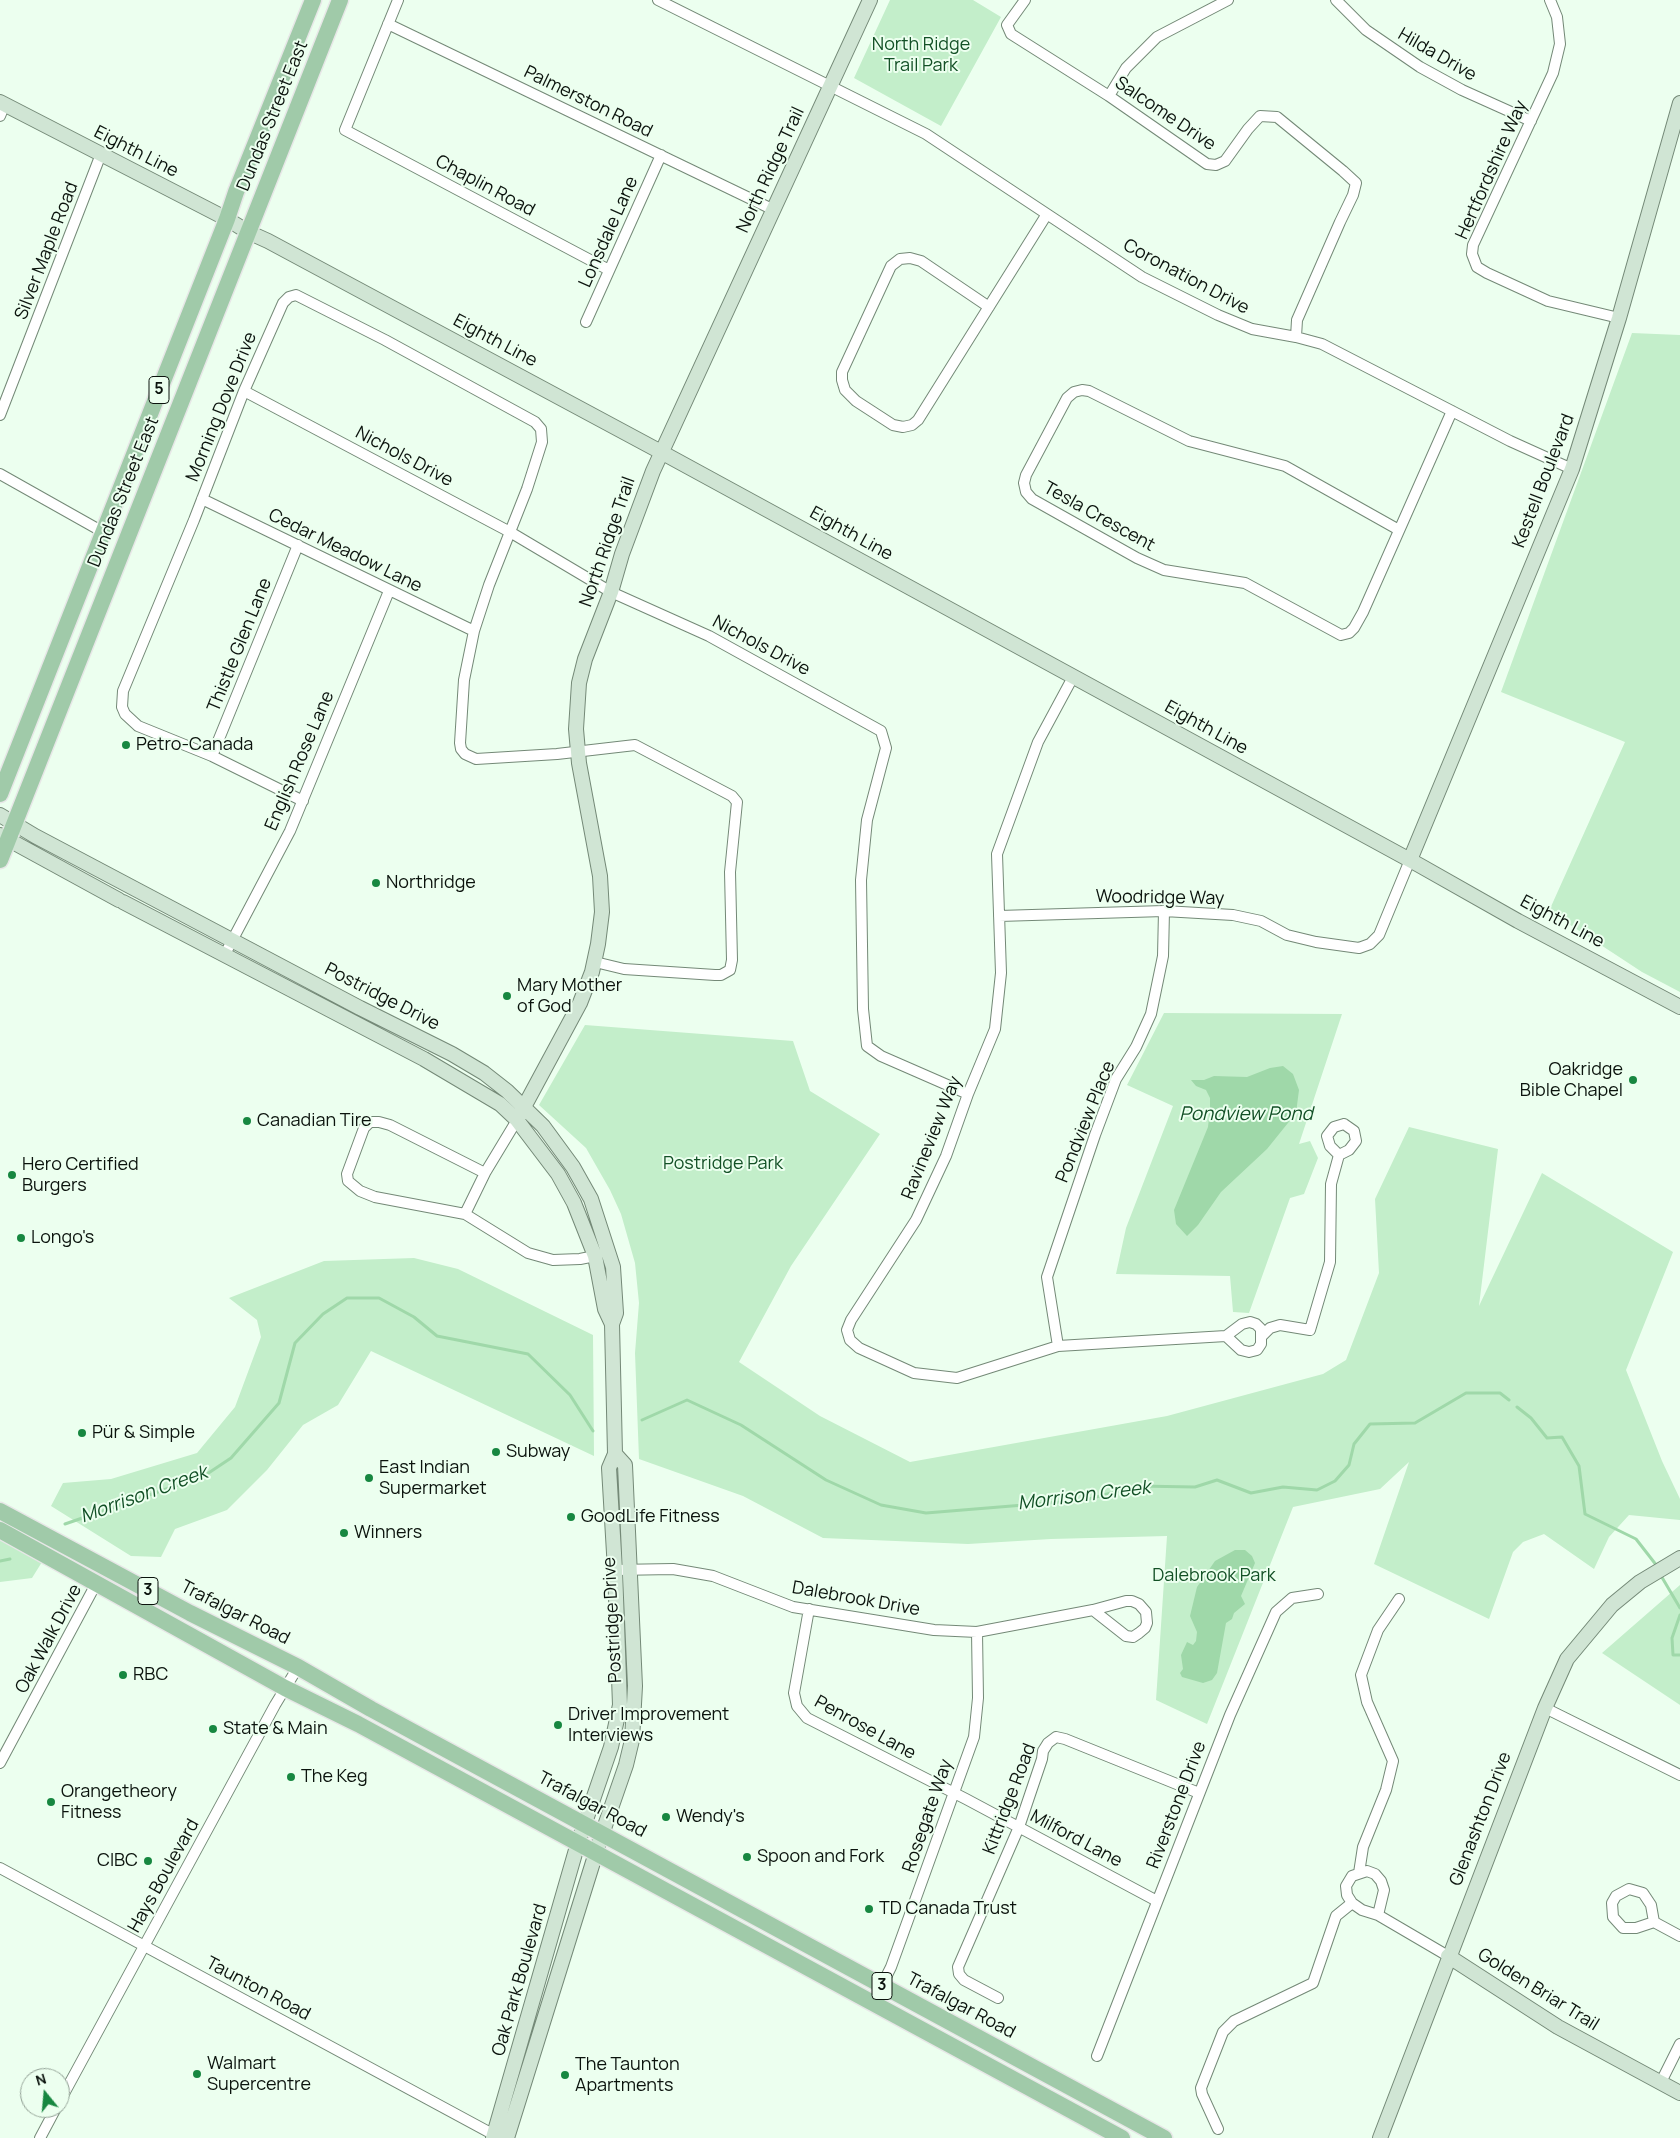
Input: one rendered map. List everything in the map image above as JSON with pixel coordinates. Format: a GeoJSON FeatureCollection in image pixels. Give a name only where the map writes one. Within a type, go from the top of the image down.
{"type":"FeatureCollection","features":[{"type":"Feature","properties":{"kind":"main road","name":"Dundas Street East"},"geometry":{"type":"LineString","coordinates":[[0,794],[313,0]]}},
{"type":"Feature","properties":{"kind":"main road","name":"Dundas Street East"},"geometry":{"type":"LineString","coordinates":[[0,860],[4,837],[14,824],[340,0]]}},
{"type":"Feature","properties":{"kind":"main road","name":"Trafalgar Road"},"geometry":{"type":"LineString","coordinates":[[0,1511],[190,1613],[298,1667],[582,1834]]}},
{"type":"Feature","properties":{"kind":"main road","name":"Trafalgar Road"},"geometry":{"type":"LineString","coordinates":[[0,1530],[97,1582],[285,1688],[582,1834],[882,1986],[1164,2138]]}},
{"type":"Feature","properties":{"kind":"main road","name":"Trafalgar Road"},"geometry":{"type":"LineString","coordinates":[[599,1843],[873,2003],[1122,2138]]}},
{"type":"Feature","properties":{"kind":"street"},"geometry":{"type":"LineString","coordinates":[[388,24],[398,0]]}},
{"type":"Feature","properties":{"kind":"street","name":"Coronation Drive"},"geometry":{"type":"LineString","coordinates":[[658,0],[926,134],[1142,276],[1218,316],[1252,329],[1296,336],[1322,344],[1510,441],[1572,469]]}},
{"type":"Feature","properties":{"kind":"street","name":"North Ridge Trail"},"geometry":{"type":"LineString","coordinates":[[517,1120],[580,1003],[595,962],[602,912],[601,884],[578,751],[576,729],[579,683],[585,659],[611,592],[621,555],[662,452],[870,0]]}},
{"type":"Feature","properties":{"kind":"street","name":"Salcome Drive"},"geometry":{"type":"LineString","coordinates":[[1025,0],[1007,24],[1009,31],[1014,36],[1109,96],[1207,164],[1216,165],[1225,161],[1260,116],[1276,117],[1356,183],[1353,195],[1298,320],[1296,336]]}},
{"type":"Feature","properties":{"kind":"street"},"geometry":{"type":"LineString","coordinates":[[1109,96],[1126,68],[1157,37],[1228,0]]}},
{"type":"Feature","properties":{"kind":"street","name":"Hilda Drive"},"geometry":{"type":"LineString","coordinates":[[1336,0],[1366,30],[1420,67],[1462,90],[1531,121]]}},
{"type":"Feature","properties":{"kind":"street","name":"Hertfordshire Way"},"geometry":{"type":"LineString","coordinates":[[1550,0],[1557,17],[1560,44],[1553,73],[1473,245],[1472,254],[1477,267],[1486,273],[1548,301],[1619,318]]}},
{"type":"Feature","properties":{"kind":"street","name":"Chaplin Road"},"geometry":{"type":"LineString","coordinates":[[388,24],[345,130],[609,270]]}},
{"type":"Feature","properties":{"kind":"street","name":"Palmerston Road"},"geometry":{"type":"LineString","coordinates":[[388,24],[774,210]]}},
{"type":"Feature","properties":{"kind":"street","name":"Kestell Boulevard"},"geometry":{"type":"LineString","coordinates":[[1410,860],[1572,469],[1619,318],[1680,103]]}},
{"type":"Feature","properties":{"kind":"street","name":"Eighth Line"},"geometry":{"type":"LineString","coordinates":[[2,107],[101,154],[227,219],[248,232],[662,452],[1410,860],[1518,921],[1680,1007]]}},
{"type":"Feature","properties":{"kind":"street","name":"Silver Maple Road"},"geometry":{"type":"LineString","coordinates":[[0,415],[101,154]]}},
{"type":"Feature","properties":{"kind":"street","name":"Lonsdale Lane"},"geometry":{"type":"LineString","coordinates":[[586,322],[661,155]]}},
{"type":"Feature","properties":{"kind":"street"},"geometry":{"type":"LineString","coordinates":[[989,307],[921,261],[910,258],[900,259],[890,266],[842,372],[845,390],[856,401],[893,425],[903,427],[912,425],[918,420],[989,307],[1047,214]]}},
{"type":"Feature","properties":{"kind":"street","name":"Morning Dove Drive"},"geometry":{"type":"LineString","coordinates":[[303,801],[212,756],[138,726],[125,714],[122,708],[123,691],[244,391],[283,302],[289,297],[300,296],[385,340],[535,422],[540,427],[542,442],[528,489],[510,532]]}},
{"type":"Feature","properties":{"kind":"street","name":"Tesla Crescent"},"geometry":{"type":"LineString","coordinates":[[1399,530],[1285,466],[1189,441],[1089,391],[1082,390],[1074,392],[1067,398],[1026,475],[1024,483],[1026,492],[1032,499],[1137,558],[1164,570],[1245,583],[1341,635],[1350,633],[1354,628],[1399,530],[1452,411]]}},
{"type":"Feature","properties":{"kind":"street","name":"Nichols Drive"},"geometry":{"type":"LineString","coordinates":[[244,391],[510,532],[611,592],[709,636],[881,730],[886,748],[867,820],[861,880],[863,1009],[867,1046],[882,1056],[968,1094]]}},
{"type":"Feature","properties":{"kind":"street"},"geometry":{"type":"LineString","coordinates":[[0,474],[103,532]]}},
{"type":"Feature","properties":{"kind":"street","name":"Cedar Meadow Lane"},"geometry":{"type":"LineString","coordinates":[[202,499],[388,591],[474,631]]}},
{"type":"Feature","properties":{"kind":"street"},"geometry":{"type":"LineString","coordinates":[[510,532],[489,585],[474,631],[464,680],[460,743],[461,749],[465,754],[476,759],[578,751],[627,744],[639,746],[732,796],[738,806],[730,872],[732,960],[730,970],[721,975],[715,975],[624,969],[595,962]]}},
{"type":"Feature","properties":{"kind":"street","name":"Thistle Glen Lane"},"geometry":{"type":"LineString","coordinates":[[212,756],[298,545]]}},
{"type":"Feature","properties":{"kind":"street","name":"English Rose Lane"},"geometry":{"type":"LineString","coordinates":[[224,956],[290,831],[388,591]]}},
{"type":"Feature","properties":{"kind":"street","name":"Ravineview Way"},"geometry":{"type":"LineString","coordinates":[[1073,677],[1038,742],[997,854],[1001,973],[995,1029],[968,1094],[946,1156],[916,1220],[851,1320],[847,1330],[850,1340],[859,1348],[914,1374],[957,1378],[1058,1346],[1226,1336],[1242,1324],[1250,1322],[1256,1324],[1261,1330],[1262,1336]]}},
{"type":"Feature","properties":{"kind":"street","name":"Postridge Drive"},"geometry":{"type":"LineString","coordinates":[[0,815],[232,940],[452,1054],[484,1073],[525,1106],[543,1126],[573,1167],[591,1199],[613,1267],[616,1312],[612,1324],[615,1454],[609,1468],[620,1697],[618,1722],[606,1765],[582,1834]]}},
{"type":"Feature","properties":{"kind":"street","name":"Postridge Drive"},"geometry":{"type":"LineString","coordinates":[[4,837],[224,956],[474,1087],[500,1104],[517,1120],[558,1174],[574,1203],[595,1256],[605,1309],[612,1324]]}},
{"type":"Feature","properties":{"kind":"street","name":"Woodridge Way"},"geometry":{"type":"LineString","coordinates":[[999,916],[1164,911],[1233,915],[1261,921],[1287,935],[1316,942],[1359,948],[1370,944],[1379,935],[1410,860]]}},
{"type":"Feature","properties":{"kind":"street","name":"Pondview Place"},"geometry":{"type":"LineString","coordinates":[[1058,1346],[1047,1277],[1116,1079],[1136,1047],[1150,1014],[1163,956],[1164,911]]}},
{"type":"Feature","properties":{"kind":"street"},"geometry":{"type":"LineString","coordinates":[[465,1214],[484,1172],[517,1120]]}},
{"type":"Feature","properties":{"kind":"street"},"geometry":{"type":"LineString","coordinates":[[484,1172],[390,1125],[370,1122],[364,1128],[347,1174],[348,1181],[360,1191],[375,1197],[465,1214],[528,1253],[553,1260],[580,1259],[595,1256]]}},
{"type":"Feature","properties":{"kind":"street"},"geometry":{"type":"LineString","coordinates":[[1226,1336],[1241,1350],[1250,1352],[1257,1350],[1261,1344],[1262,1336],[1270,1328],[1280,1325],[1310,1330],[1330,1262],[1331,1184],[1339,1155]]}},
{"type":"Feature","properties":{"kind":"street","name":"Postridge Drive"},"geometry":{"type":"LineString","coordinates":[[599,1843],[626,1765],[634,1718],[635,1686],[625,1465],[615,1454]]}},
{"type":"Feature","properties":{"kind":"street","name":"Glenashton Drive"},"geometry":{"type":"LineString","coordinates":[[1380,2138],[1448,1956],[1545,1708],[1567,1658],[1612,1605],[1640,1582],[1680,1558]]}},
{"type":"Feature","properties":{"kind":"street","name":"Dalebrook Drive"},"geometry":{"type":"LineString","coordinates":[[615,1570],[672,1569],[713,1576],[808,1610],[934,1630],[978,1632],[1132,1601],[1139,1604],[1146,1612],[1147,1623],[1140,1633],[1126,1636],[1094,1610]]}},
{"type":"Feature","properties":{"kind":"street","name":"Oak Walk Drive"},"geometry":{"type":"LineString","coordinates":[[0,1763],[97,1582]]}},
{"type":"Feature","properties":{"kind":"street","name":"Riverstone Drive"},"geometry":{"type":"LineString","coordinates":[[1097,2056],[1230,1715],[1276,1612],[1292,1598],[1318,1594]]}},
{"type":"Feature","properties":{"kind":"street"},"geometry":{"type":"LineString","coordinates":[[1359,1873],[1363,1847],[1386,1790],[1393,1761],[1367,1702],[1360,1675],[1378,1630],[1399,1598]]}},
{"type":"Feature","properties":{"kind":"street","name":"Penrose Lane"},"geometry":{"type":"LineString","coordinates":[[808,1610],[794,1693],[797,1706],[807,1718],[953,1792]]}},
{"type":"Feature","properties":{"kind":"street","name":"Rosegate Way"},"geometry":{"type":"LineString","coordinates":[[873,2003],[891,1967],[974,1737],[978,1698],[978,1632]]}},
{"type":"Feature","properties":{"kind":"street","name":"Hays Boulevard"},"geometry":{"type":"LineString","coordinates":[[70,2083],[298,1667]]}},
{"type":"Feature","properties":{"kind":"street"},"geometry":{"type":"LineString","coordinates":[[1545,1708],[1680,1775]]}},
{"type":"Feature","properties":{"kind":"street","name":"Kittridge Road"},"geometry":{"type":"LineString","coordinates":[[998,1998],[964,1980],[959,1974],[958,1966],[1019,1827],[1043,1751],[1048,1743],[1056,1737],[1199,1793]]}},
{"type":"Feature","properties":{"kind":"street","name":"Milford Lane"},"geometry":{"type":"LineString","coordinates":[[953,1792],[1157,1901]]}},
{"type":"Feature","properties":{"kind":"street","name":"Oak Park Boulevard"},"geometry":{"type":"LineString","coordinates":[[498,2137],[582,1834]]}},
{"type":"Feature","properties":{"kind":"street","name":"Oak Park Boulevard"},"geometry":{"type":"LineString","coordinates":[[498,2137],[599,1843]]}},
{"type":"Feature","properties":{"kind":"street","name":"Taunton Road"},"geometry":{"type":"LineString","coordinates":[[0,1868],[498,2137]]}},
{"type":"Feature","properties":{"kind":"street"},"geometry":{"type":"LineString","coordinates":[[1218,2129],[1201,2088],[1222,2032],[1234,2021],[1313,1983],[1331,1926],[1336,1916],[1352,1903],[1347,1895],[1346,1886],[1352,1876],[1367,1872],[1375,1874],[1382,1881],[1384,1890],[1378,1915]]}},
{"type":"Feature","properties":{"kind":"street"},"geometry":{"type":"LineString","coordinates":[[1654,1922],[1650,1905],[1643,1893],[1629,1890],[1616,1896],[1612,1903],[1613,1917],[1623,1928],[1630,1930],[1654,1922],[1680,1936]]}},
{"type":"Feature","properties":{"kind":"street","name":"Golden Briar Trail"},"geometry":{"type":"LineString","coordinates":[[1352,1903],[1362,1910],[1378,1915],[1448,1956],[1558,2027],[1680,2093]]}},
{"type":"Feature","properties":{"kind":"street"},"geometry":{"type":"LineString","coordinates":[[1661,2082],[1680,2044]]}},
{"type":"Feature","properties":{"kind":"street"},"geometry":{"type":"LineString","coordinates":[[40,2138],[51,2118]]}},
{"type":"Feature","properties":{"kind":"green space","name":"North Ridge Trail Park"},"geometry":{"type":"Polygon","coordinates":[[[890,0],[973,0],[1001,17],[941,126],[854,78],[890,0]]]}},
{"type":"Feature","properties":{"kind":"green space"},"geometry":{"type":"Polygon","coordinates":[[[1632,333],[1680,335],[1680,992],[1642,972],[1549,911],[1625,742],[1501,692],[1632,333]]]}},
{"type":"Feature","properties":{"kind":"green space"},"geometry":{"type":"Polygon","coordinates":[[[1164,1013],[1342,1014],[1299,1144],[1310,1141],[1318,1158],[1304,1194],[1290,1198],[1249,1313],[1233,1312],[1230,1276],[1116,1274],[1126,1228],[1173,1106],[1127,1085],[1164,1013]]]}},
{"type":"Feature","properties":{"kind":"green space"},"geometry":{"type":"Polygon","coordinates":[[[585,1025],[793,1041],[810,1091],[880,1134],[791,1266],[739,1362],[820,1416],[910,1462],[1167,1416],[1323,1374],[1346,1360],[1379,1273],[1375,1199],[1409,1127],[1498,1149],[1479,1306],[1542,1173],[1673,1252],[1626,1370],[1662,1461],[1680,1499],[1680,1520],[1629,1515],[1609,1537],[1594,1569],[1544,1534],[1523,1542],[1513,1552],[1489,1619],[1374,1564],[1409,1462],[1380,1489],[1293,1507],[1207,1724],[1156,1700],[1167,1536],[1051,1539],[968,1544],[823,1538],[743,1496],[639,1459],[635,1353],[639,1303],[635,1263],[621,1214],[610,1190],[586,1148],[539,1105],[585,1025]]]}},
{"type":"Feature","properties":{"kind":"green space"},"geometry":{"type":"Polygon","coordinates":[[[414,1258],[458,1269],[593,1335],[594,1456],[371,1351],[338,1405],[303,1425],[267,1470],[227,1510],[175,1529],[161,1557],[131,1556],[51,1506],[63,1483],[111,1479],[197,1453],[235,1407],[261,1337],[257,1320],[229,1298],[324,1261],[414,1258]]]}},
{"type":"Feature","properties":{"kind":"green space"},"geometry":{"type":"Polygon","coordinates":[[[0,1539],[42,1562],[32,1578],[0,1582],[0,1539]]]}},
{"type":"Feature","properties":{"kind":"green space"},"geometry":{"type":"Polygon","coordinates":[[[1680,1585],[1680,1705],[1602,1653],[1680,1585]]]}},
{"type":"Feature","properties":{"kind":"water","name":"Pondview Pond"},"geometry":{"type":"Polygon","coordinates":[[[1283,1066],[1293,1074],[1299,1090],[1296,1113],[1267,1149],[1221,1192],[1198,1225],[1187,1236],[1176,1224],[1174,1210],[1208,1127],[1210,1109],[1210,1098],[1206,1090],[1196,1086],[1191,1080],[1204,1080],[1214,1076],[1247,1077],[1270,1068],[1283,1066]]]}},
{"type":"Feature","properties":{"kind":"water"},"geometry":{"type":"Polygon","coordinates":[[[1235,1550],[1245,1550],[1252,1556],[1255,1563],[1241,1596],[1245,1604],[1226,1623],[1217,1673],[1212,1680],[1203,1683],[1182,1677],[1180,1673],[1183,1669],[1181,1655],[1187,1642],[1193,1645],[1196,1641],[1197,1632],[1190,1616],[1197,1587],[1215,1561],[1235,1550]]]}},
{"type":"Feature","properties":{"kind":"waterway","name":"Morrison Creek"},"geometry":{"type":"LineString","coordinates":[[65,1524],[204,1476],[231,1458],[279,1403],[295,1343],[323,1314],[347,1298],[379,1298],[414,1317],[437,1336],[528,1354],[570,1395],[593,1431]]}},
{"type":"Feature","properties":{"kind":"waterway","name":"Morrison Creek"},"geometry":{"type":"LineString","coordinates":[[642,1420],[687,1400],[741,1425],[826,1480],[881,1505],[926,1513],[1085,1500],[1137,1486],[1195,1487],[1217,1480],[1251,1493],[1283,1487],[1317,1490],[1335,1481],[1349,1465],[1354,1444],[1370,1424],[1415,1423],[1466,1393],[1500,1393],[1509,1400]]}},
{"type":"Feature","properties":{"kind":"waterway","name":"Morrison Creek"},"geometry":{"type":"LineString","coordinates":[[1517,1407],[1531,1418],[1547,1438],[1562,1437],[1579,1466],[1585,1514],[1636,1539],[1657,1566]]}},
{"type":"Feature","properties":{"kind":"waterway","name":"Morrison Creek"},"geometry":{"type":"LineString","coordinates":[[0,1561],[10,1559]]}},
{"type":"Feature","properties":{"kind":"waterway","name":"Morrison Creek"},"geometry":{"type":"LineString","coordinates":[[1660,1574],[1680,1608]]}},
{"type":"Feature","properties":{"kind":"waterway","name":"Morrison Creek"},"geometry":{"type":"LineString","coordinates":[[1680,1615],[1672,1638],[1673,1655],[1680,1655]]}},
{"type":"Feature","properties":{"kind":"place","name":"Petro-Canada"},"geometry":{"type":"Point","coordinates":[126,745]}},
{"type":"Feature","properties":{"kind":"place","name":"Northridge"},"geometry":{"type":"Point","coordinates":[376,883]}},
{"type":"Feature","properties":{"kind":"place","name":"Mary Mother of God"},"geometry":{"type":"Point","coordinates":[507,996]}},
{"type":"Feature","properties":{"kind":"place","name":"Oakridge Bible Chapel"},"geometry":{"type":"Point","coordinates":[1633,1080]}},
{"type":"Feature","properties":{"kind":"place","name":"Canadian Tire"},"geometry":{"type":"Point","coordinates":[247,1121]}},
{"type":"Feature","properties":{"kind":"place","name":"Hero Certified Burgers"},"geometry":{"type":"Point","coordinates":[12,1175]}},
{"type":"Feature","properties":{"kind":"place","name":"Longo's"},"geometry":{"type":"Point","coordinates":[21,1238]}},
{"type":"Feature","properties":{"kind":"place","name":"Pür & Simple"},"geometry":{"type":"Point","coordinates":[82,1433]}},
{"type":"Feature","properties":{"kind":"place","name":"Subway"},"geometry":{"type":"Point","coordinates":[496,1452]}},
{"type":"Feature","properties":{"kind":"place","name":"East Indian Supermarket"},"geometry":{"type":"Point","coordinates":[369,1478]}},
{"type":"Feature","properties":{"kind":"place","name":"GoodLife Fitness"},"geometry":{"type":"Point","coordinates":[571,1517]}},
{"type":"Feature","properties":{"kind":"place","name":"Winners"},"geometry":{"type":"Point","coordinates":[344,1533]}},
{"type":"Feature","properties":{"kind":"place","name":"RBC"},"geometry":{"type":"Point","coordinates":[123,1675]}},
{"type":"Feature","properties":{"kind":"place","name":"Driver Improvement Interviews"},"geometry":{"type":"Point","coordinates":[558,1725]}},
{"type":"Feature","properties":{"kind":"place","name":"State & Main"},"geometry":{"type":"Point","coordinates":[213,1729]}},
{"type":"Feature","properties":{"kind":"place","name":"The Keg"},"geometry":{"type":"Point","coordinates":[291,1777]}},
{"type":"Feature","properties":{"kind":"place","name":"Orangetheory Fitness"},"geometry":{"type":"Point","coordinates":[51,1802]}},
{"type":"Feature","properties":{"kind":"place","name":"Wendy's"},"geometry":{"type":"Point","coordinates":[666,1817]}},
{"type":"Feature","properties":{"kind":"place","name":"Spoon and Fork"},"geometry":{"type":"Point","coordinates":[747,1857]}},
{"type":"Feature","properties":{"kind":"place","name":"CIBC"},"geometry":{"type":"Point","coordinates":[148,1861]}},
{"type":"Feature","properties":{"kind":"place","name":"TD Canada Trust"},"geometry":{"type":"Point","coordinates":[869,1909]}},
{"type":"Feature","properties":{"kind":"place","name":"Walmart Supercentre"},"geometry":{"type":"Point","coordinates":[197,2074]}},
{"type":"Feature","properties":{"kind":"place","name":"The Taunton Apartments"},"geometry":{"type":"Point","coordinates":[565,2075]}},
{"type":"Feature","properties":{"kind":"park label","name":"Postridge Park"},"geometry":{"type":"Point","coordinates":[723,1164]}},
{"type":"Feature","properties":{"kind":"park label","name":"Dalebrook Park"},"geometry":{"type":"Point","coordinates":[1214,1576]}}]}
